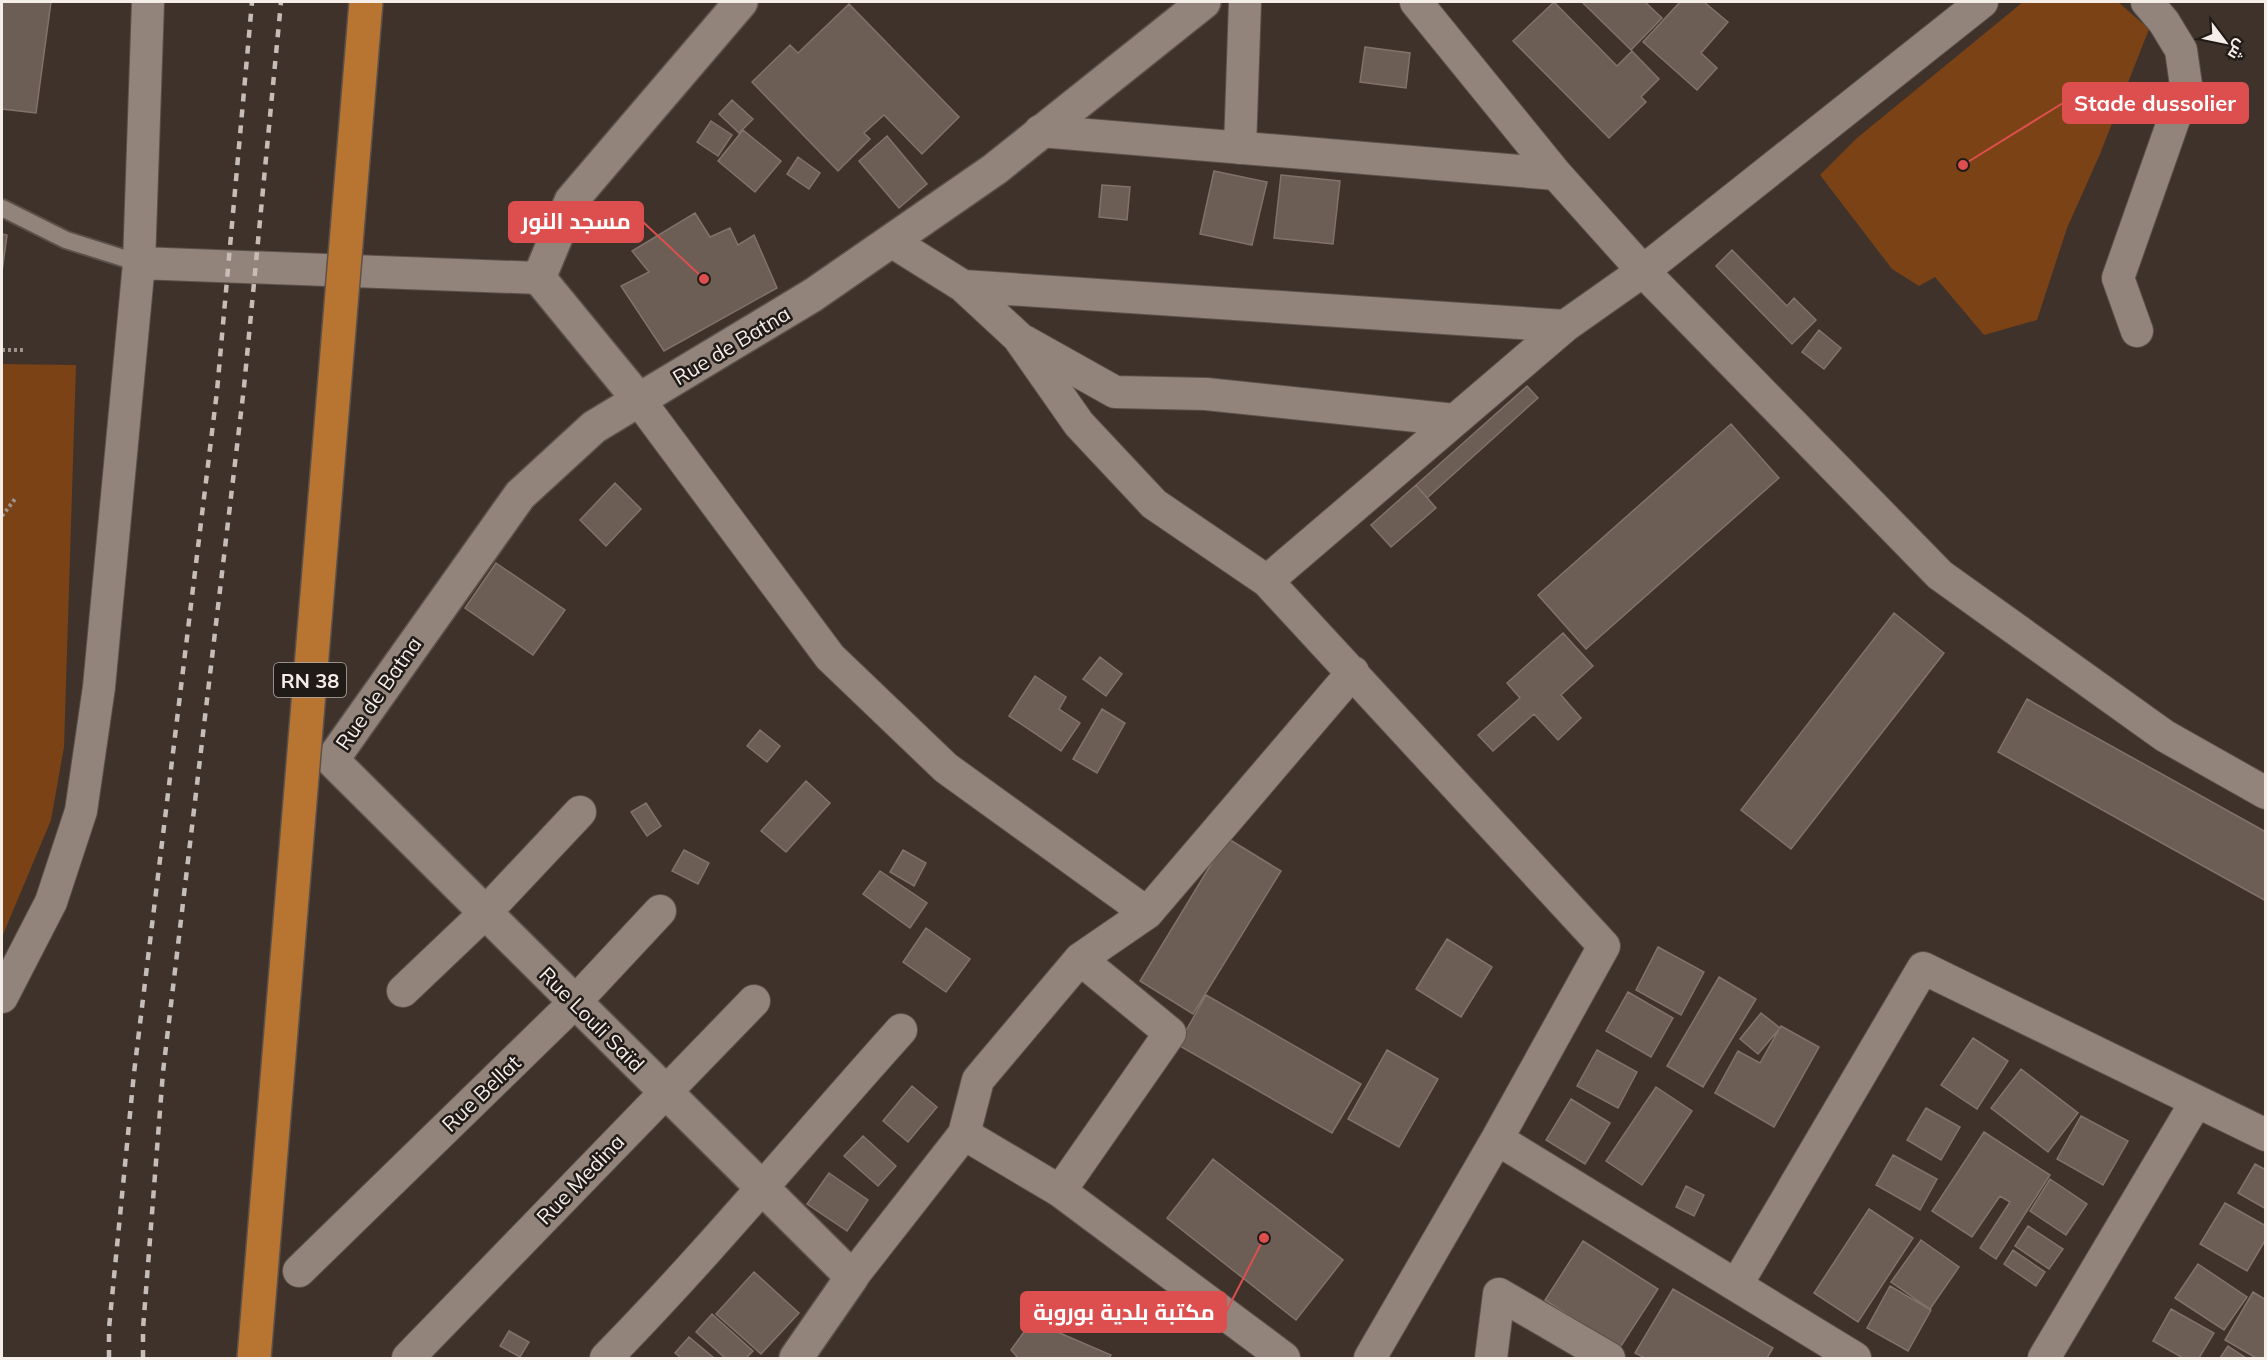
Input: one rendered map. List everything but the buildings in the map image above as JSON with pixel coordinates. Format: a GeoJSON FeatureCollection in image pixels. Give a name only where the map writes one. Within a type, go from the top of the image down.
{"type":"FeatureCollection","features":[{"type":"Feature","properties":{"kind":"main road","name":"RN 38"},"geometry":{"type":"LineString","coordinates":[[254,1359],[366,2]]}},
{"type":"Feature","properties":{"kind":"street"},"geometry":{"type":"LineString","coordinates":[[2,997],[51,902],[81,811],[99,687],[139,263],[148,2]]}},
{"type":"Feature","properties":{"kind":"street"},"geometry":{"type":"LineString","coordinates":[[539,278],[571,201],[741,2]]}},
{"type":"Feature","properties":{"kind":"street","name":"Rue de Batna"},"geometry":{"type":"LineString","coordinates":[[332,760],[519,495],[594,427],[813,295],[995,169],[1204,2]]}},
{"type":"Feature","properties":{"kind":"street"},"geometry":{"type":"LineString","coordinates":[[1240,148],[1245,2]]}},
{"type":"Feature","properties":{"kind":"street"},"geometry":{"type":"LineString","coordinates":[[1416,2],[1556,174],[1643,271],[1940,575],[2164,736],[2265,793]]}},
{"type":"Feature","properties":{"kind":"street"},"geometry":{"type":"LineString","coordinates":[[1268,581],[1565,326],[1643,271],[1982,2]]}},
{"type":"Feature","properties":{"kind":"street"},"geometry":{"type":"LineString","coordinates":[[2137,331],[2118,278],[2186,84],[2181,50],[2164,22],[2147,2]]}},
{"type":"Feature","properties":{"kind":"street"},"geometry":{"type":"LineString","coordinates":[[1040,131],[1556,174]]}},
{"type":"Feature","properties":{"kind":"street"},"geometry":{"type":"LineString","coordinates":[[891,241],[963,286],[1018,337],[1079,424],[1154,504],[1268,581],[1604,946],[1497,1139],[1370,1359]]}},
{"type":"Feature","properties":{"kind":"street"},"geometry":{"type":"LineString","coordinates":[[139,263],[539,278],[639,400],[830,657],[946,768],[1148,913]]}},
{"type":"Feature","properties":{"kind":"street"},"geometry":{"type":"LineString","coordinates":[[963,286],[1565,326]]}},
{"type":"Feature","properties":{"kind":"street"},"geometry":{"type":"LineString","coordinates":[[1018,337],[1115,392],[1206,394],[1455,420]]}},
{"type":"Feature","properties":{"kind":"street"},"geometry":{"type":"LineString","coordinates":[[796,1359],[852,1277],[964,1134],[978,1080],[1080,959],[1148,913],[1353,672]]}},
{"type":"Feature","properties":{"kind":"street","name":"Rue Louli Saïd"},"geometry":{"type":"LineString","coordinates":[[332,760],[852,1277]]}},
{"type":"Feature","properties":{"kind":"street"},"geometry":{"type":"LineString","coordinates":[[403,991],[485,913],[580,812]]}},
{"type":"Feature","properties":{"kind":"street","name":"Rue Bellat"},"geometry":{"type":"LineString","coordinates":[[299,1271],[574,1002],[660,911]]}},
{"type":"Feature","properties":{"kind":"street"},"geometry":{"type":"LineString","coordinates":[[1060,1191],[1170,1033],[1080,959]]}},
{"type":"Feature","properties":{"kind":"street"},"geometry":{"type":"LineString","coordinates":[[1737,1284],[1923,968],[2265,1135]]}},
{"type":"Feature","properties":{"kind":"street","name":"Rue Medina"},"geometry":{"type":"LineString","coordinates":[[408,1359],[754,1001]]}},
{"type":"Feature","properties":{"kind":"street"},"geometry":{"type":"LineString","coordinates":[[606,1359],[675,1287],[761,1186],[901,1030]]}},
{"type":"Feature","properties":{"kind":"street"},"geometry":{"type":"LineString","coordinates":[[2044,1359],[2196,1102]]}},
{"type":"Feature","properties":{"kind":"street"},"geometry":{"type":"LineString","coordinates":[[964,1134],[1060,1191],[1284,1359]]}},
{"type":"Feature","properties":{"kind":"street"},"geometry":{"type":"LineString","coordinates":[[1497,1139],[1737,1284],[1855,1359]]}},
{"type":"Feature","properties":{"kind":"street"},"geometry":{"type":"LineString","coordinates":[[1491,1359],[1499,1294],[1609,1359]]}},
{"type":"Feature","properties":{"kind":"lane"},"geometry":{"type":"LineString","coordinates":[[2,208],[66,240],[139,263]]}},
{"type":"Feature","properties":{"kind":"path"},"geometry":{"type":"LineString","coordinates":[[2,350],[23,350]]}},
{"type":"Feature","properties":{"kind":"path"},"geometry":{"type":"LineString","coordinates":[[2,516],[15,499]]}},
{"type":"Feature","properties":{"kind":"shaded area"},"geometry":{"type":"Polygon","coordinates":[[[2023,2],[2118,2],[2149,29],[2100,154],[2067,228],[2037,320],[1984,335],[1935,277],[1919,286],[1892,269],[1820,175],[1857,138],[2023,2]]]}},
{"type":"Feature","properties":{"kind":"shaded area"},"geometry":{"type":"Polygon","coordinates":[[[2,364],[76,365],[64,747],[51,820],[2,937],[2,364]]]}},
{"type":"Feature","properties":{"kind":"railway"},"geometry":{"type":"LineString","coordinates":[[109,1358],[109,1328],[134,1073],[217,391],[252,2]]}},
{"type":"Feature","properties":{"kind":"railway"},"geometry":{"type":"LineString","coordinates":[[143,1358],[143,1329],[163,1072],[244,387],[281,2]]}},
{"type":"Feature","properties":{"kind":"place","name":"Stade dussolier"},"geometry":{"type":"Point","coordinates":[1963,165]}},
{"type":"Feature","properties":{"kind":"place","name":"مسجد النور"},"geometry":{"type":"Point","coordinates":[704,279]}},
{"type":"Feature","properties":{"kind":"place","name":"مكتبة بلدية بوروبة"},"geometry":{"type":"Point","coordinates":[1264,1238]}}]}
